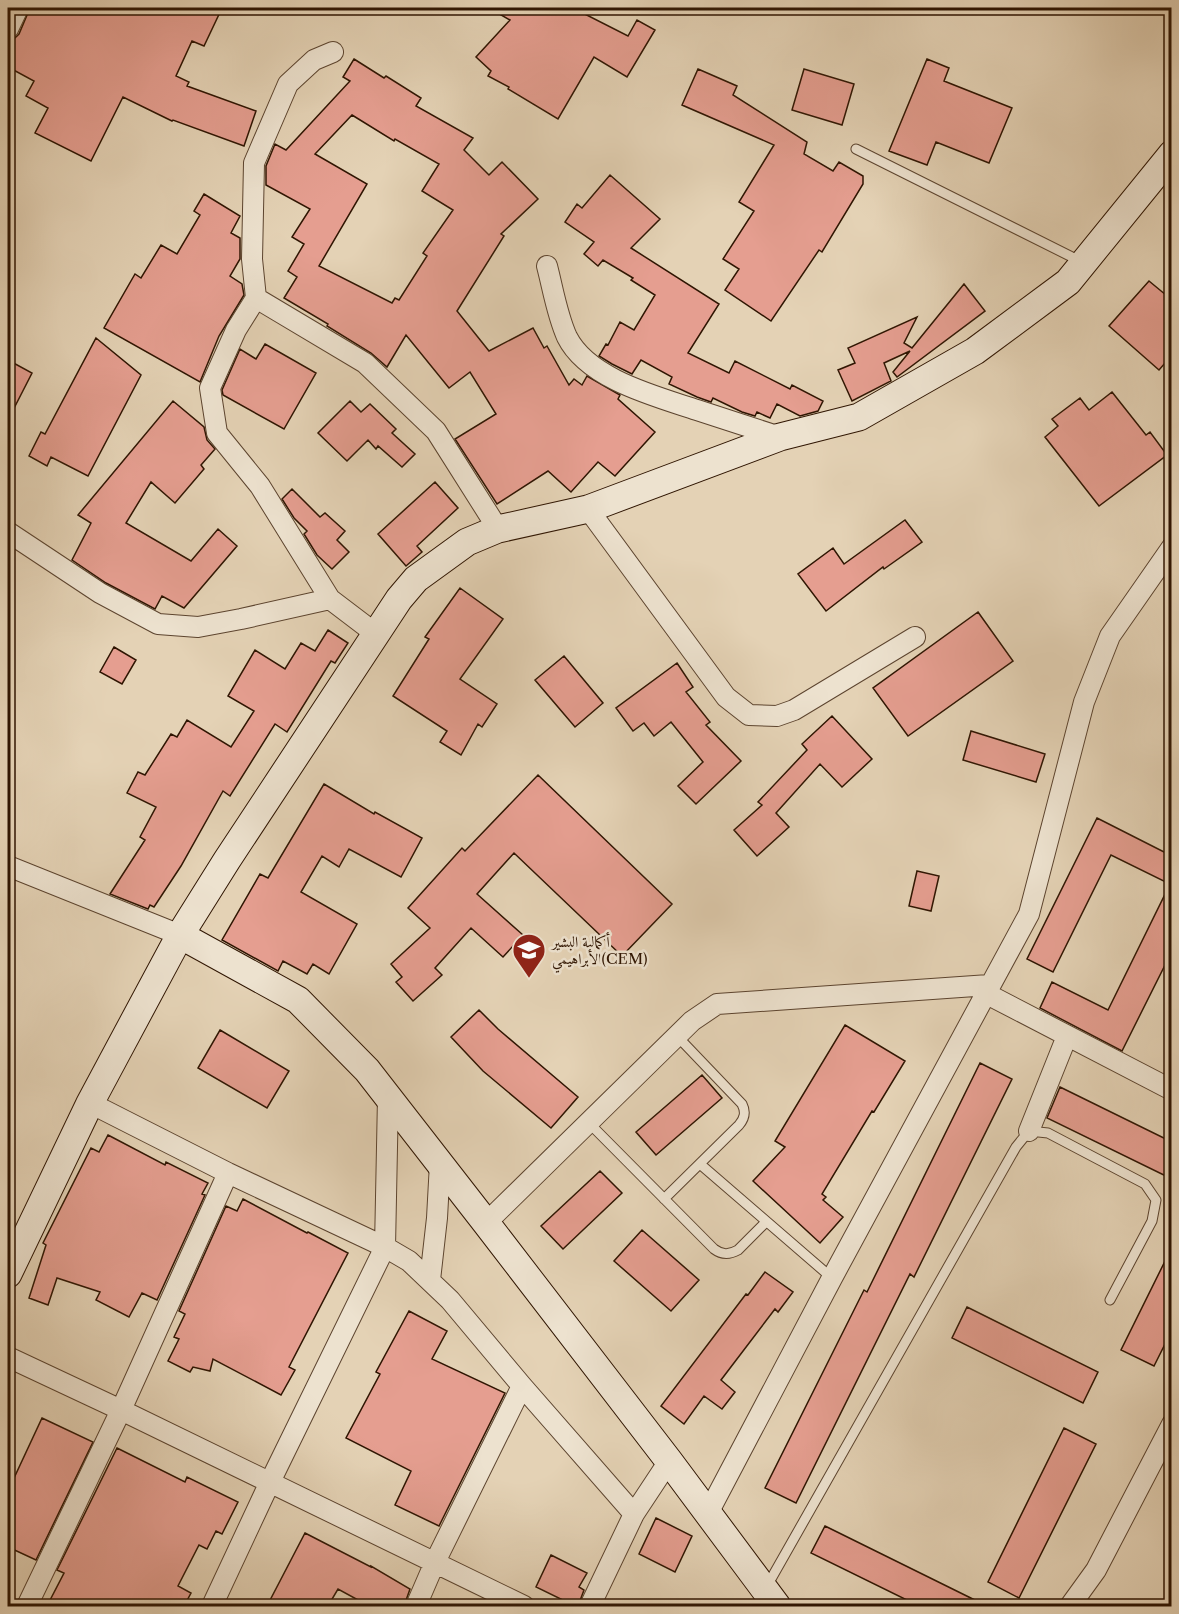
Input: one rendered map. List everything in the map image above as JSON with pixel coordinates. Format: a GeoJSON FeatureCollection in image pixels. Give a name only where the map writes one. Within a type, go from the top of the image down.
{"type":"FeatureCollection","features":[{"type":"Feature","properties":{"kind":"street"},"geometry":{"type":"LineString","coordinates":[[8,29],[18,8]]}},
{"type":"Feature","properties":{"kind":"street"},"geometry":{"type":"LineString","coordinates":[[333,52],[314,60],[288,84],[254,164],[252,259],[256,298],[236,330],[210,388],[217,433],[260,486],[330,599],[376,634]]}},
{"type":"Feature","properties":{"kind":"street"},"geometry":{"type":"LineString","coordinates":[[8,1274],[90,1103],[180,935],[399,599],[416,579],[467,542],[498,529],[588,509],[780,437],[859,417],[975,351],[1068,282],[1168,167]]}},
{"type":"Feature","properties":{"kind":"street"},"geometry":{"type":"LineString","coordinates":[[547,266],[568,338],[581,356],[599,370],[631,388],[780,437]]}},
{"type":"Feature","properties":{"kind":"street"},"geometry":{"type":"LineString","coordinates":[[256,298],[364,363],[436,431],[498,529]]}},
{"type":"Feature","properties":{"kind":"street"},"geometry":{"type":"LineString","coordinates":[[588,509],[726,697],[749,716],[777,716],[794,710],[915,637]]}},
{"type":"Feature","properties":{"kind":"street"},"geometry":{"type":"LineString","coordinates":[[8,532],[100,593],[158,624],[198,627],[330,599]]}},
{"type":"Feature","properties":{"kind":"street"},"geometry":{"type":"LineString","coordinates":[[707,1515],[1029,914],[1084,702],[1110,636],[1172,548]]}},
{"type":"Feature","properties":{"kind":"street"},"geometry":{"type":"LineString","coordinates":[[8,866],[180,935],[298,1000],[367,1070],[669,1461],[771,1599]]}},
{"type":"Feature","properties":{"kind":"street"},"geometry":{"type":"LineString","coordinates":[[486,1223],[692,1021],[717,1004],[987,989],[1066,1036],[1172,1090]]}},
{"type":"Feature","properties":{"kind":"street"},"geometry":{"type":"LineString","coordinates":[[1029,1131],[1066,1036]]}},
{"type":"Feature","properties":{"kind":"street"},"geometry":{"type":"LineString","coordinates":[[212,1606],[384,1247],[388,1097]]}},
{"type":"Feature","properties":{"kind":"street"},"geometry":{"type":"LineString","coordinates":[[90,1103],[409,1261],[450,1300],[634,1514]]}},
{"type":"Feature","properties":{"kind":"street"},"geometry":{"type":"LineString","coordinates":[[430,1281],[440,1163]]}},
{"type":"Feature","properties":{"kind":"street"},"geometry":{"type":"LineString","coordinates":[[27,1606],[121,1410],[228,1173]]}},
{"type":"Feature","properties":{"kind":"street"},"geometry":{"type":"LineString","coordinates":[[8,1357],[524,1606]]}},
{"type":"Feature","properties":{"kind":"street"},"geometry":{"type":"LineString","coordinates":[[416,1606],[522,1386]]}},
{"type":"Feature","properties":{"kind":"street"},"geometry":{"type":"LineString","coordinates":[[1070,1606],[1096,1570],[1172,1424]]}},
{"type":"Feature","properties":{"kind":"street"},"geometry":{"type":"LineString","coordinates":[[591,1606],[634,1514],[669,1461]]}},
{"type":"Feature","properties":{"kind":"lane"},"geometry":{"type":"LineString","coordinates":[[856,149],[1084,263]]}},
{"type":"Feature","properties":{"kind":"lane"},"geometry":{"type":"LineString","coordinates":[[664,1199],[743,1120],[744,1109],[742,1104],[677,1036]]}},
{"type":"Feature","properties":{"kind":"lane"},"geometry":{"type":"LineString","coordinates":[[588,1122],[719,1252],[726,1254],[738,1250],[766,1222]]}},
{"type":"Feature","properties":{"kind":"lane"},"geometry":{"type":"LineString","coordinates":[[771,1599],[1016,1147],[1029,1131],[1048,1132],[1145,1184],[1156,1200],[1152,1221],[1110,1300]]}},
{"type":"Feature","properties":{"kind":"lane"},"geometry":{"type":"LineString","coordinates":[[700,1164],[832,1278]]}},
{"type":"Feature","properties":{"kind":"building"},"geometry":{"type":"Polygon","coordinates":[[[30,8],[222,8],[204,46],[192,41],[176,76],[189,82],[187,86],[256,111],[244,146],[172,121],[123,97],[91,161],[35,133],[48,108],[26,96],[34,81],[8,67],[8,46],[11,40],[19,34],[30,8]]]}},
{"type":"Feature","properties":{"kind":"building"},"geometry":{"type":"Polygon","coordinates":[[[489,8],[573,8],[628,36],[637,20],[655,30],[627,77],[594,57],[558,119],[488,76],[491,71],[476,57],[510,20],[489,8]]]}},
{"type":"Feature","properties":{"kind":"building"},"geometry":{"type":"Polygon","coordinates":[[[354,59],[384,78],[386,76],[421,98],[416,106],[473,138],[464,150],[489,175],[502,162],[538,199],[501,234],[504,236],[457,311],[489,351],[533,328],[544,348],[547,346],[569,385],[574,379],[582,385],[587,376],[620,395],[618,399],[655,432],[615,476],[598,462],[571,492],[548,471],[497,504],[455,439],[496,414],[470,372],[449,388],[406,335],[387,367],[371,353],[327,326],[328,324],[284,298],[297,277],[288,271],[304,244],[292,237],[310,209],[266,185],[266,166],[275,144],[286,150],[350,81],[343,77],[354,59]],[[352,115],[315,154],[367,184],[319,266],[392,303],[395,298],[399,300],[427,256],[423,253],[453,210],[422,191],[439,164],[395,139],[394,141],[352,115]]]}},
{"type":"Feature","properties":{"kind":"building"},"geometry":{"type":"Polygon","coordinates":[[[927,59],[949,68],[944,81],[1012,108],[989,163],[936,142],[927,165],[889,151],[927,59]]]}},
{"type":"Feature","properties":{"kind":"building"},"geometry":{"type":"Polygon","coordinates":[[[698,69],[737,86],[733,95],[807,142],[804,154],[833,171],[839,162],[863,176],[863,184],[822,252],[819,250],[771,321],[725,290],[739,269],[723,259],[754,211],[739,202],[774,145],[682,105],[698,69]]]}},
{"type":"Feature","properties":{"kind":"building"},"geometry":{"type":"Polygon","coordinates":[[[804,69],[854,84],[842,125],[792,110],[804,69]]]}},
{"type":"Feature","properties":{"kind":"building"},"geometry":{"type":"Polygon","coordinates":[[[610,175],[660,219],[631,248],[719,304],[688,353],[729,373],[735,361],[790,389],[792,385],[823,401],[818,411],[800,416],[777,404],[770,418],[757,412],[755,416],[713,398],[711,402],[697,397],[669,384],[672,377],[641,360],[632,374],[599,356],[606,344],[608,345],[620,322],[634,330],[655,295],[631,280],[633,278],[603,260],[598,266],[584,254],[594,242],[565,222],[577,204],[582,208],[610,175]]]}},
{"type":"Feature","properties":{"kind":"building"},"geometry":{"type":"Polygon","coordinates":[[[204,194],[240,216],[231,233],[240,238],[240,259],[230,276],[242,284],[244,295],[219,336],[200,382],[104,328],[135,274],[141,278],[161,245],[177,254],[200,215],[194,211],[204,194]]]}},
{"type":"Feature","properties":{"kind":"building"},"geometry":{"type":"Polygon","coordinates":[[[1149,281],[1172,300],[1172,355],[1159,370],[1109,326],[1149,281]]]}},
{"type":"Feature","properties":{"kind":"building"},"geometry":{"type":"Polygon","coordinates":[[[964,284],[985,311],[897,377],[893,372],[910,351],[884,363],[891,381],[852,401],[838,370],[855,363],[848,348],[917,317],[904,343],[912,348],[964,284]]]}},
{"type":"Feature","properties":{"kind":"building"},"geometry":{"type":"Polygon","coordinates":[[[96,338],[141,375],[88,476],[51,457],[47,466],[29,456],[41,432],[45,434],[96,338]]]}},
{"type":"Feature","properties":{"kind":"building"},"geometry":{"type":"Polygon","coordinates":[[[265,344],[316,373],[284,429],[223,395],[222,390],[240,349],[256,359],[265,344]]]}},
{"type":"Feature","properties":{"kind":"building"},"geometry":{"type":"Polygon","coordinates":[[[8,360],[32,373],[8,420],[8,360]]]}},
{"type":"Feature","properties":{"kind":"building"},"geometry":{"type":"Polygon","coordinates":[[[1112,392],[1146,435],[1150,432],[1167,455],[1099,506],[1045,437],[1058,426],[1052,419],[1080,398],[1089,410],[1112,392]]]}},
{"type":"Feature","properties":{"kind":"building"},"geometry":{"type":"Polygon","coordinates":[[[173,401],[204,427],[207,440],[215,449],[201,465],[204,469],[175,503],[151,482],[126,523],[191,561],[218,529],[237,546],[184,608],[162,596],[155,609],[106,583],[72,560],[91,523],[78,515],[173,401]]]}},
{"type":"Feature","properties":{"kind":"building"},"geometry":{"type":"Polygon","coordinates":[[[350,401],[361,412],[370,404],[396,429],[392,433],[415,454],[402,467],[378,446],[376,449],[368,440],[347,461],[318,433],[350,401]]]}},
{"type":"Feature","properties":{"kind":"building"},"geometry":{"type":"Polygon","coordinates":[[[435,482],[458,508],[417,546],[422,552],[406,566],[378,534],[435,482]]]}},
{"type":"Feature","properties":{"kind":"building"},"geometry":{"type":"Polygon","coordinates":[[[292,489],[320,517],[325,513],[345,531],[337,540],[349,552],[332,569],[317,555],[304,534],[307,531],[294,518],[282,499],[292,489]]]}},
{"type":"Feature","properties":{"kind":"building"},"geometry":{"type":"Polygon","coordinates":[[[905,520],[922,542],[884,569],[883,567],[826,611],[798,574],[833,548],[844,564],[905,520]]]}},
{"type":"Feature","properties":{"kind":"building"},"geometry":{"type":"Polygon","coordinates":[[[460,588],[503,619],[460,679],[497,704],[482,727],[478,724],[461,755],[440,742],[447,731],[393,696],[429,639],[425,637],[460,588]]]}},
{"type":"Feature","properties":{"kind":"building"},"geometry":{"type":"Polygon","coordinates":[[[978,612],[1013,661],[908,736],[873,688],[978,612]]]}},
{"type":"Feature","properties":{"kind":"building"},"geometry":{"type":"Polygon","coordinates":[[[328,630],[348,643],[335,663],[331,661],[287,732],[275,724],[230,796],[223,791],[181,866],[154,907],[150,905],[148,909],[110,894],[145,840],[140,837],[156,807],[127,793],[138,772],[145,775],[171,734],[177,737],[187,720],[231,747],[254,711],[228,696],[255,650],[285,669],[301,643],[315,651],[328,630]]]}},
{"type":"Feature","properties":{"kind":"building"},"geometry":{"type":"Polygon","coordinates":[[[114,647],[136,660],[122,684],[100,672],[114,647]]]}},
{"type":"Feature","properties":{"kind":"building"},"geometry":{"type":"Polygon","coordinates":[[[564,656],[603,703],[575,727],[535,680],[564,656]]]}},
{"type":"Feature","properties":{"kind":"building"},"geometry":{"type":"Polygon","coordinates":[[[677,663],[693,687],[686,692],[710,722],[706,725],[741,761],[696,804],[678,786],[703,762],[671,722],[654,736],[644,723],[633,731],[616,708],[677,663]]]}},
{"type":"Feature","properties":{"kind":"building"},"geometry":{"type":"Polygon","coordinates":[[[832,716],[872,759],[842,787],[820,764],[776,813],[789,827],[757,856],[734,830],[762,805],[758,802],[807,750],[802,744],[832,716]]]}},
{"type":"Feature","properties":{"kind":"building"},"geometry":{"type":"Polygon","coordinates":[[[971,731],[1045,754],[1036,782],[963,760],[971,731]]]}},
{"type":"Feature","properties":{"kind":"building"},"geometry":{"type":"Polygon","coordinates":[[[538,775],[672,904],[622,956],[514,853],[477,894],[523,935],[503,957],[471,928],[435,968],[442,975],[413,1001],[396,982],[402,977],[391,964],[430,928],[408,908],[462,848],[465,851],[538,775]]]}},
{"type":"Feature","properties":{"kind":"building"},"geometry":{"type":"Polygon","coordinates":[[[324,784],[374,814],[375,812],[422,838],[401,877],[349,849],[339,867],[322,856],[301,892],[357,924],[329,974],[313,964],[307,974],[283,961],[278,971],[222,940],[260,874],[268,878],[324,784]]]}},
{"type":"Feature","properties":{"kind":"building"},"geometry":{"type":"Polygon","coordinates":[[[1097,818],[1172,856],[1172,951],[1122,1051],[1040,1008],[1052,982],[1108,1010],[1170,884],[1111,855],[1053,972],[1027,959],[1097,818]]]}},
{"type":"Feature","properties":{"kind":"building"},"geometry":{"type":"Polygon","coordinates":[[[917,871],[939,876],[931,911],[909,906],[917,871]]]}},
{"type":"Feature","properties":{"kind":"building"},"geometry":{"type":"Polygon","coordinates":[[[479,1010],[578,1097],[551,1128],[483,1071],[451,1037],[479,1010]]]}},
{"type":"Feature","properties":{"kind":"building"},"geometry":{"type":"Polygon","coordinates":[[[845,1025],[905,1061],[822,1194],[826,1197],[823,1200],[843,1217],[820,1243],[753,1181],[785,1147],[775,1141],[845,1025]]]}},
{"type":"Feature","properties":{"kind":"building"},"geometry":{"type":"Polygon","coordinates":[[[220,1030],[289,1071],[267,1108],[198,1068],[220,1030]]]}},
{"type":"Feature","properties":{"kind":"building"},"geometry":{"type":"Polygon","coordinates":[[[980,1063],[1012,1079],[914,1277],[910,1274],[796,1503],[765,1488],[864,1290],[867,1292],[980,1063]]]}},
{"type":"Feature","properties":{"kind":"building"},"geometry":{"type":"Polygon","coordinates":[[[702,1075],[722,1098],[656,1155],[636,1132],[702,1075]]]}},
{"type":"Feature","properties":{"kind":"building"},"geometry":{"type":"Polygon","coordinates":[[[1060,1087],[1172,1142],[1172,1179],[1047,1118],[1060,1087]]]}},
{"type":"Feature","properties":{"kind":"building"},"geometry":{"type":"Polygon","coordinates":[[[108,1135],[165,1165],[166,1162],[208,1183],[202,1194],[205,1195],[157,1300],[142,1293],[129,1317],[96,1300],[100,1292],[57,1278],[48,1305],[29,1298],[46,1245],[43,1243],[91,1148],[99,1152],[108,1135]]]}},
{"type":"Feature","properties":{"kind":"building"},"geometry":{"type":"Polygon","coordinates":[[[600,1171],[622,1193],[563,1249],[541,1226],[600,1171]]]}},
{"type":"Feature","properties":{"kind":"building"},"geometry":{"type":"Polygon","coordinates":[[[243,1199],[348,1253],[289,1367],[295,1370],[281,1395],[213,1359],[210,1371],[193,1367],[190,1372],[168,1361],[179,1339],[174,1337],[185,1314],[179,1311],[226,1206],[237,1211],[243,1199]]]}},
{"type":"Feature","properties":{"kind":"building"},"geometry":{"type":"Polygon","coordinates":[[[642,1230],[699,1280],[671,1311],[614,1261],[642,1230]]]}},
{"type":"Feature","properties":{"kind":"building"},"geometry":{"type":"Polygon","coordinates":[[[1172,1247],[1172,1330],[1154,1366],[1121,1350],[1172,1247]]]}},
{"type":"Feature","properties":{"kind":"building"},"geometry":{"type":"Polygon","coordinates":[[[765,1272],[793,1292],[778,1312],[775,1309],[721,1380],[735,1392],[722,1409],[704,1396],[684,1424],[661,1406],[765,1272]]]}},
{"type":"Feature","properties":{"kind":"building"},"geometry":{"type":"Polygon","coordinates":[[[967,1307],[1098,1372],[1083,1403],[952,1338],[967,1307]]]}},
{"type":"Feature","properties":{"kind":"building"},"geometry":{"type":"Polygon","coordinates":[[[409,1311],[447,1331],[432,1359],[505,1393],[439,1526],[395,1505],[411,1471],[346,1438],[380,1374],[376,1372],[409,1311]]]}},
{"type":"Feature","properties":{"kind":"building"},"geometry":{"type":"Polygon","coordinates":[[[42,1418],[93,1442],[36,1560],[8,1547],[8,1491],[42,1418]]]}},
{"type":"Feature","properties":{"kind":"building"},"geometry":{"type":"Polygon","coordinates":[[[1064,1428],[1096,1444],[1019,1598],[988,1582],[1064,1428]]]}},
{"type":"Feature","properties":{"kind":"building"},"geometry":{"type":"Polygon","coordinates":[[[117,1448],[185,1482],[187,1477],[238,1502],[222,1534],[216,1531],[207,1549],[199,1545],[178,1586],[191,1593],[184,1606],[47,1606],[64,1573],[57,1570],[117,1448]]]}},
{"type":"Feature","properties":{"kind":"building"},"geometry":{"type":"Polygon","coordinates":[[[656,1518],[692,1536],[675,1572],[639,1554],[656,1518]]]}},
{"type":"Feature","properties":{"kind":"building"},"geometry":{"type":"Polygon","coordinates":[[[825,1526],[987,1606],[919,1606],[811,1553],[825,1526]]]}},
{"type":"Feature","properties":{"kind":"building"},"geometry":{"type":"Polygon","coordinates":[[[305,1533],[371,1566],[410,1589],[404,1606],[369,1606],[338,1589],[328,1606],[267,1606],[305,1533]]]}},
{"type":"Feature","properties":{"kind":"building"},"geometry":{"type":"Polygon","coordinates":[[[551,1555],[587,1573],[579,1587],[584,1590],[578,1606],[536,1587],[551,1555]]]}},
{"type":"Feature","properties":{"kind":"place","name":"أكمالية البشير الأبراهيمي(CEM)"},"geometry":{"type":"Point","coordinates":[529,979]}}]}
